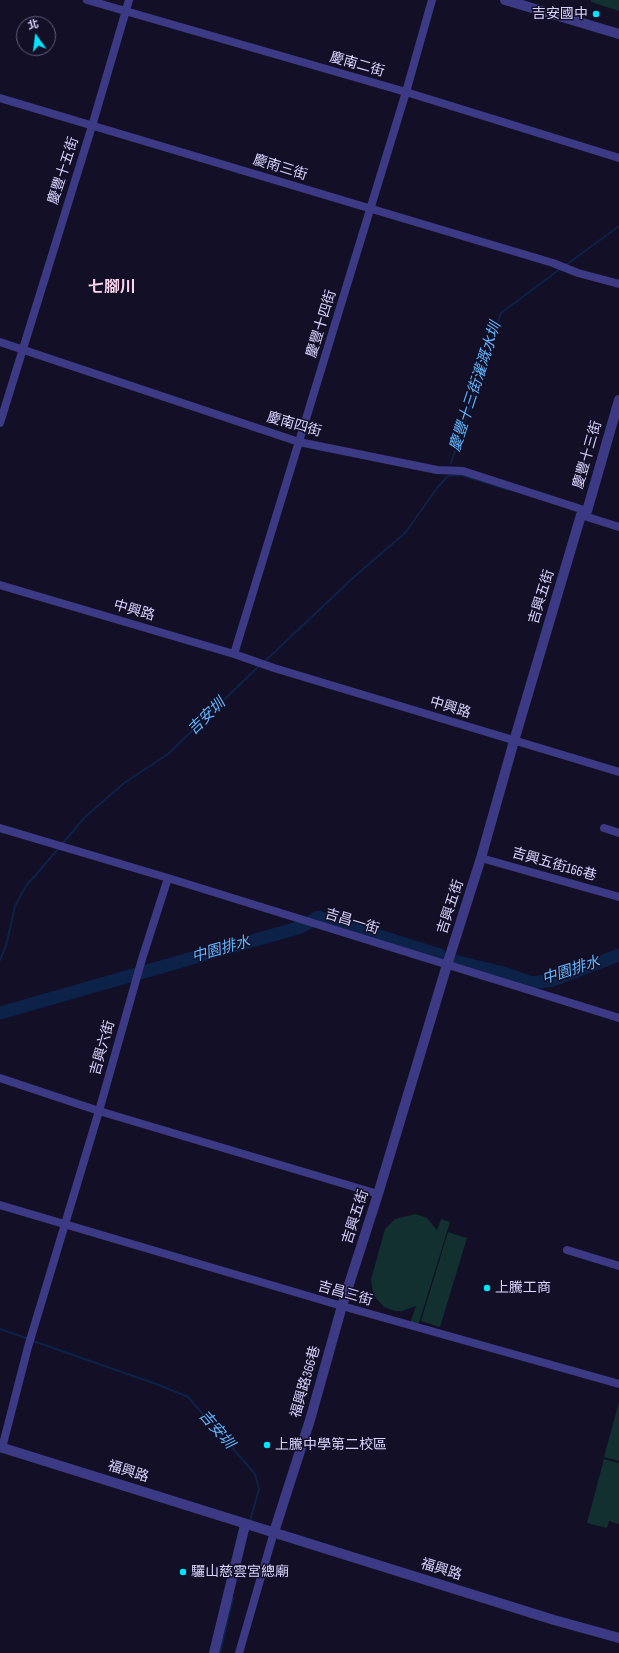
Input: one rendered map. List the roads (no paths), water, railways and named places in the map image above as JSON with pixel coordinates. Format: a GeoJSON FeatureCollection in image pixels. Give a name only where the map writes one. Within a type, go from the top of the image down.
{"type":"FeatureCollection","features":[{"type":"Feature","properties":{"kind":"street","name":"慶南二街"},"geometry":{"type":"LineString","coordinates":[[87,0],[406,92],[619,158]]}},
{"type":"Feature","properties":{"kind":"street","name":"慶豐十五街"},"geometry":{"type":"LineString","coordinates":[[0,423],[92,126],[129,0]]}},
{"type":"Feature","properties":{"kind":"street","name":"慶豐十四街"},"geometry":{"type":"LineString","coordinates":[[234,654],[406,92],[432,0]]}},
{"type":"Feature","properties":{"kind":"street"},"geometry":{"type":"LineString","coordinates":[[505,0],[619,34]]}},
{"type":"Feature","properties":{"kind":"street","name":"慶南三街"},"geometry":{"type":"LineString","coordinates":[[0,98],[553,263],[569,268],[578,273],[619,284]]}},
{"type":"Feature","properties":{"kind":"street","name":"慶南四街"},"geometry":{"type":"LineString","coordinates":[[0,342],[23,348],[299,442],[436,470],[463,471],[584,513],[619,527]]}},
{"type":"Feature","properties":{"kind":"street","name":"慶豐十三街"},"geometry":{"type":"LineString","coordinates":[[584,513],[619,400]]}},
{"type":"Feature","properties":{"kind":"street","name":"吉興五街"},"geometry":{"type":"LineString","coordinates":[[342,1306],[481,858],[514,740],[584,513]]}},
{"type":"Feature","properties":{"kind":"street","name":"中興路"},"geometry":{"type":"LineString","coordinates":[[0,585],[234,654],[274,668],[619,772]]}},
{"type":"Feature","properties":{"kind":"street","name":"吉昌一街"},"geometry":{"type":"LineString","coordinates":[[0,828],[77,850],[619,1018]]}},
{"type":"Feature","properties":{"kind":"street"},"geometry":{"type":"LineString","coordinates":[[604,828],[619,833]]}},
{"type":"Feature","properties":{"kind":"street","name":"吉興五街166巷"},"geometry":{"type":"LineString","coordinates":[[481,858],[619,897]]}},
{"type":"Feature","properties":{"kind":"street","name":"吉興六街"},"geometry":{"type":"LineString","coordinates":[[1,1448],[28,1347],[33,1335],[99,1111],[142,959],[168,878]]}},
{"type":"Feature","properties":{"kind":"street"},"geometry":{"type":"LineString","coordinates":[[0,1078],[99,1111],[378,1194]]}},
{"type":"Feature","properties":{"kind":"street","name":"吉昌三街"},"geometry":{"type":"LineString","coordinates":[[0,1205],[342,1306],[619,1384]]}},
{"type":"Feature","properties":{"kind":"street"},"geometry":{"type":"LineString","coordinates":[[567,1250],[619,1266]]}},
{"type":"Feature","properties":{"kind":"street","name":"福興路366巷"},"geometry":{"type":"LineString","coordinates":[[274,1532],[310,1420],[342,1306]]}},
{"type":"Feature","properties":{"kind":"street","name":"福興路"},"geometry":{"type":"LineString","coordinates":[[1,1448],[554,1620],[619,1638]]}},
{"type":"Feature","properties":{"kind":"street"},"geometry":{"type":"LineString","coordinates":[[214,1653],[249,1526]]}},
{"type":"Feature","properties":{"kind":"street"},"geometry":{"type":"LineString","coordinates":[[239,1653],[274,1532]]}},
{"type":"Feature","properties":{"kind":"waterway","name":"慶豐十三街灌溉水圳"},"geometry":{"type":"LineString","coordinates":[[566,265],[619,226]]}},
{"type":"Feature","properties":{"kind":"waterway","name":"慶豐十三街灌溉水圳"},"geometry":{"type":"LineString","coordinates":[[451,463],[501,313],[560,269]]}},
{"type":"Feature","properties":{"kind":"waterway","name":"吉安圳"},"geometry":{"type":"LineString","coordinates":[[264,662],[355,576],[405,533],[438,487],[448,476],[461,475],[509,490]]}},
{"type":"Feature","properties":{"kind":"waterway","name":"吉安圳"},"geometry":{"type":"LineString","coordinates":[[63,843],[85,817],[124,783],[168,754],[259,666]]}},
{"type":"Feature","properties":{"kind":"waterway","name":"吉安圳"},"geometry":{"type":"LineString","coordinates":[[0,960],[6,946],[15,906],[26,886],[59,848]]}},
{"type":"Feature","properties":{"kind":"waterway","name":"中園排水"},"geometry":{"type":"LineString","coordinates":[[0,1013],[301,927],[318,917],[440,955]]}},
{"type":"Feature","properties":{"kind":"waterway","name":"中園排水"},"geometry":{"type":"LineString","coordinates":[[454,961],[503,973],[532,983],[553,980],[619,955]]}},
{"type":"Feature","properties":{"kind":"waterway","name":"吉安圳"},"geometry":{"type":"LineString","coordinates":[[0,1329],[29,1339]]}},
{"type":"Feature","properties":{"kind":"waterway","name":"吉安圳"},"geometry":{"type":"LineString","coordinates":[[33,1341],[159,1385],[188,1397],[255,1474],[259,1489],[250,1521]]}},
{"type":"Feature","properties":{"kind":"waterway","name":"吉安圳"},"geometry":{"type":"LineString","coordinates":[[220,1653],[233,1598]]}},
{"type":"Feature","properties":{"kind":"place","name":"吉安國中"},"geometry":{"type":"Point","coordinates":[596,14]}},
{"type":"Feature","properties":{"kind":"place","name":"上騰工商"},"geometry":{"type":"Point","coordinates":[487,1288]}},
{"type":"Feature","properties":{"kind":"place","name":"上騰中學第二校區"},"geometry":{"type":"Point","coordinates":[267,1445]}},
{"type":"Feature","properties":{"kind":"place","name":"驪山慈雲宮總廟"},"geometry":{"type":"Point","coordinates":[183,1572]}},
{"type":"Feature","properties":{"kind":"district","name":"七腳川"},"geometry":{"type":"Point","coordinates":[112,288]}}]}
